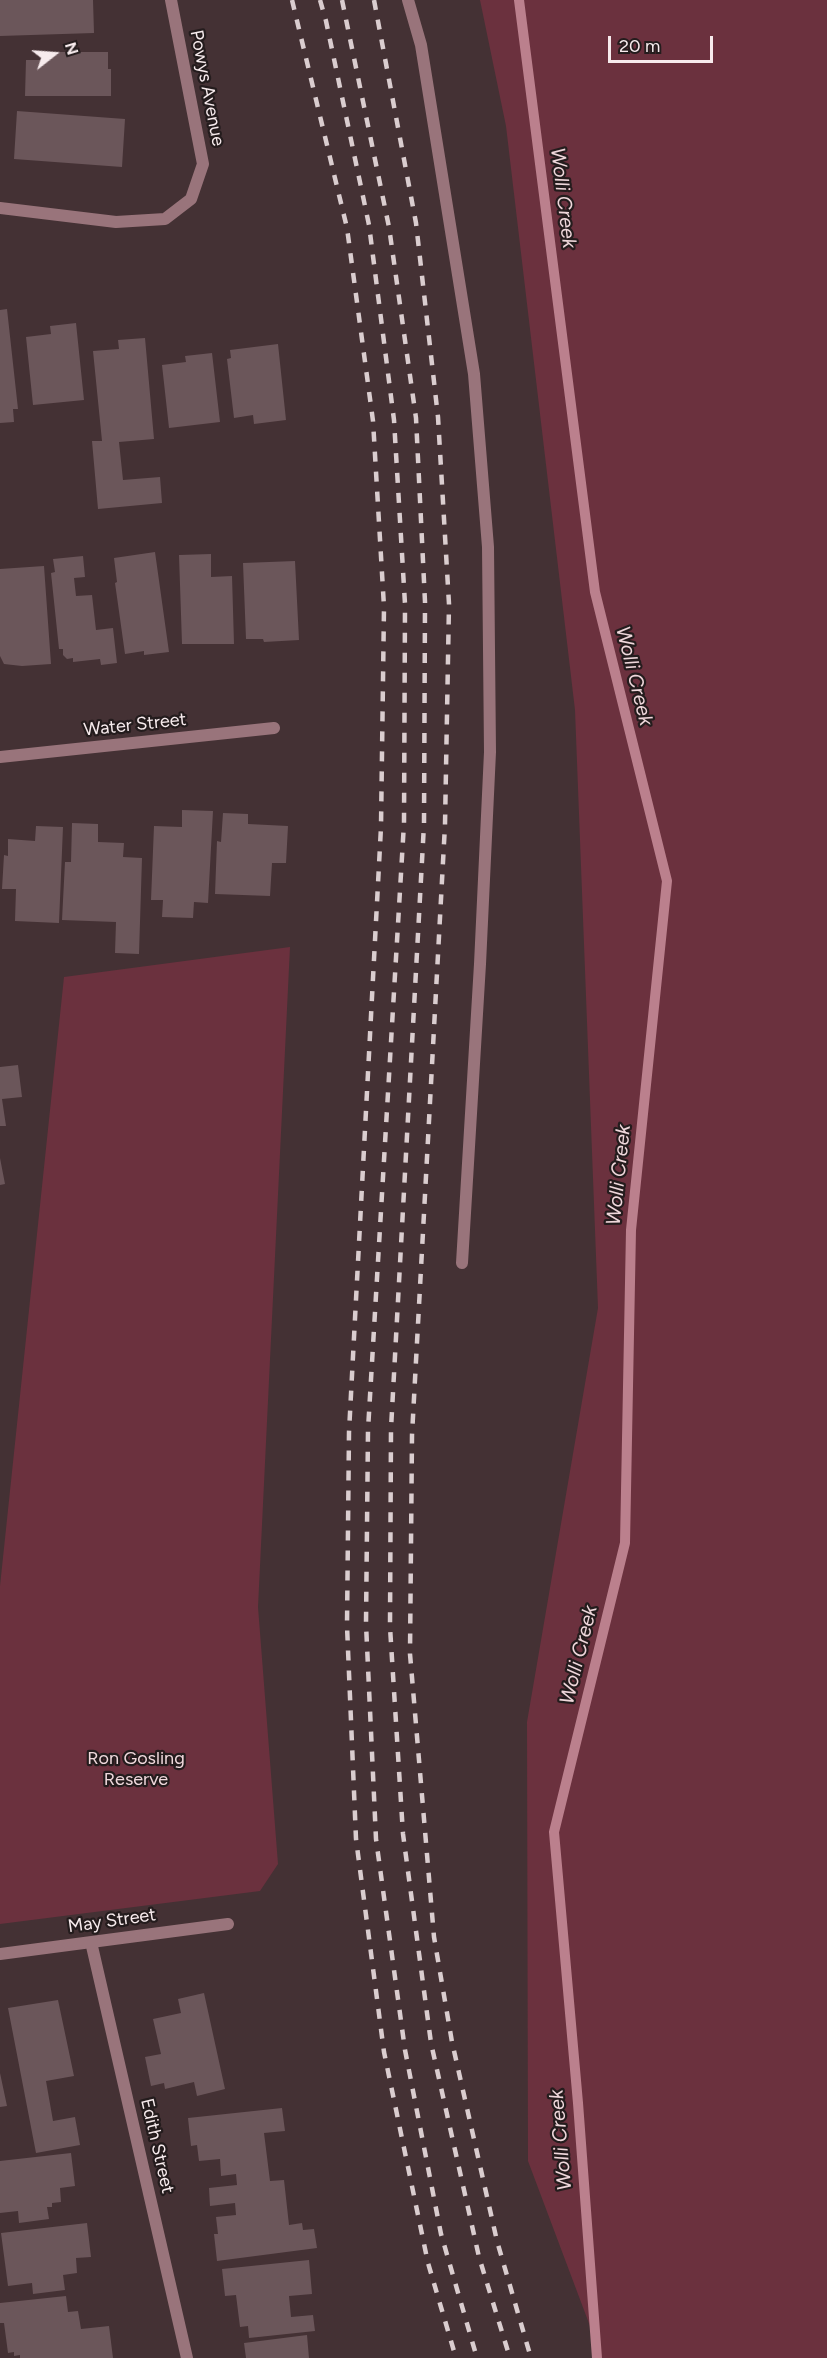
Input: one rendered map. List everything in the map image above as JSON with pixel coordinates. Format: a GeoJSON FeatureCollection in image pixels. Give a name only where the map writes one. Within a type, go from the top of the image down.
{"type":"FeatureCollection","features":[{"type":"Feature","properties":{"kind":"street","name":"Powys Avenue"},"geometry":{"type":"LineString","coordinates":[[0,208],[116,222],[165,219],[191,200],[203,164],[171,0]]}},
{"type":"Feature","properties":{"kind":"street"},"geometry":{"type":"LineString","coordinates":[[408,0],[421,45],[474,374],[488,547],[490,752],[480,975],[462,1263]]}},
{"type":"Feature","properties":{"kind":"street","name":"Water Street"},"geometry":{"type":"LineString","coordinates":[[0,757],[274,728]]}},
{"type":"Feature","properties":{"kind":"street","name":"May Street"},"geometry":{"type":"LineString","coordinates":[[0,1954],[228,1924]]}},
{"type":"Feature","properties":{"kind":"street","name":"Edith Street"},"geometry":{"type":"LineString","coordinates":[[92,1942],[187,2358]]}},
{"type":"Feature","properties":{"kind":"green space"},"geometry":{"type":"Polygon","coordinates":[[[480,0],[827,0],[827,2358],[602,2358],[528,2161],[527,1722],[598,1308],[575,710],[506,126],[480,0]]]}},
{"type":"Feature","properties":{"kind":"green space","name":"Ron Gosling Reserve"},"geometry":{"type":"Polygon","coordinates":[[[290,947],[258,1607],[278,1864],[260,1891],[0,1924],[0,1586],[64,977],[290,947]]]}},
{"type":"Feature","properties":{"kind":"building"},"geometry":{"type":"Polygon","coordinates":[[[0,0],[93,0],[94,33],[0,36],[0,0]]]}},
{"type":"Feature","properties":{"kind":"building"},"geometry":{"type":"Polygon","coordinates":[[[51,52],[108,52],[108,69],[111,69],[111,96],[25,96],[26,60],[50,60],[51,52]]]}},
{"type":"Feature","properties":{"kind":"building"},"geometry":{"type":"Polygon","coordinates":[[[17,111],[125,119],[122,167],[14,159],[17,111]]]}},
{"type":"Feature","properties":{"kind":"building"},"geometry":{"type":"Polygon","coordinates":[[[7,309],[18,409],[13,409],[14,422],[0,423],[0,310],[7,309]]]}},
{"type":"Feature","properties":{"kind":"building"},"geometry":{"type":"Polygon","coordinates":[[[76,323],[84,400],[33,405],[26,337],[51,334],[50,326],[76,323]]]}},
{"type":"Feature","properties":{"kind":"building"},"geometry":{"type":"Polygon","coordinates":[[[145,338],[154,439],[119,442],[123,480],[160,477],[162,503],[98,509],[92,441],[102,441],[93,351],[119,349],[118,340],[145,338]]]}},
{"type":"Feature","properties":{"kind":"building"},"geometry":{"type":"Polygon","coordinates":[[[278,344],[286,420],[254,424],[253,415],[234,418],[227,359],[231,358],[230,350],[278,344]]]}},
{"type":"Feature","properties":{"kind":"building"},"geometry":{"type":"Polygon","coordinates":[[[212,353],[220,422],[169,428],[162,365],[186,362],[185,356],[212,353]]]}},
{"type":"Feature","properties":{"kind":"building"},"geometry":{"type":"Polygon","coordinates":[[[155,552],[169,652],[144,655],[144,651],[125,654],[115,583],[117,582],[114,558],[155,552]]]}},
{"type":"Feature","properties":{"kind":"building"},"geometry":{"type":"Polygon","coordinates":[[[211,554],[211,577],[232,576],[234,644],[182,644],[179,555],[211,554]]]}},
{"type":"Feature","properties":{"kind":"building"},"geometry":{"type":"Polygon","coordinates":[[[83,556],[85,577],[74,578],[76,596],[92,595],[96,630],[113,628],[117,663],[101,665],[100,659],[73,662],[73,658],[67,659],[63,655],[63,649],[59,649],[51,573],[55,572],[53,559],[83,556]]]}},
{"type":"Feature","properties":{"kind":"building"},"geometry":{"type":"Polygon","coordinates":[[[295,561],[299,640],[264,642],[263,639],[246,639],[243,563],[295,561]]]}},
{"type":"Feature","properties":{"kind":"building"},"geometry":{"type":"Polygon","coordinates":[[[44,566],[51,664],[22,666],[4,664],[0,656],[0,569],[44,566]]]}},
{"type":"Feature","properties":{"kind":"building"},"geometry":{"type":"Polygon","coordinates":[[[182,810],[213,811],[208,903],[194,902],[193,918],[162,917],[163,900],[151,900],[154,826],[182,827],[182,810]]]}},
{"type":"Feature","properties":{"kind":"building"},"geometry":{"type":"Polygon","coordinates":[[[223,813],[248,814],[248,824],[288,826],[286,863],[272,863],[270,896],[215,894],[217,841],[221,842],[223,813]]]}},
{"type":"Feature","properties":{"kind":"building"},"geometry":{"type":"Polygon","coordinates":[[[72,823],[98,824],[98,842],[124,843],[123,857],[142,858],[139,954],[115,953],[116,922],[62,920],[65,862],[71,862],[72,823]]]}},
{"type":"Feature","properties":{"kind":"building"},"geometry":{"type":"Polygon","coordinates":[[[36,826],[63,827],[59,923],[15,921],[16,889],[2,889],[4,855],[8,856],[8,839],[35,841],[36,826]]]}},
{"type":"Feature","properties":{"kind":"building"},"geometry":{"type":"Polygon","coordinates":[[[18,1065],[22,1097],[2,1099],[6,1126],[0,1126],[0,1067],[18,1065]]]}},
{"type":"Feature","properties":{"kind":"building"},"geometry":{"type":"Polygon","coordinates":[[[0,1158],[5,1184],[0,1185],[0,1158]]]}},
{"type":"Feature","properties":{"kind":"building"},"geometry":{"type":"Polygon","coordinates":[[[204,1993],[225,2089],[197,2096],[194,2082],[165,2089],[164,2083],[151,2086],[145,2057],[161,2054],[153,2019],[181,2013],[178,1999],[204,1993]]]}},
{"type":"Feature","properties":{"kind":"building"},"geometry":{"type":"Polygon","coordinates":[[[58,2000],[74,2076],[46,2081],[53,2121],[75,2117],[80,2145],[36,2153],[8,2008],[58,2000]]]}},
{"type":"Feature","properties":{"kind":"building"},"geometry":{"type":"Polygon","coordinates":[[[0,2073],[7,2106],[0,2107],[0,2073]]]}},
{"type":"Feature","properties":{"kind":"building"},"geometry":{"type":"Polygon","coordinates":[[[282,2108],[285,2131],[264,2133],[270,2181],[284,2180],[289,2225],[302,2223],[303,2230],[314,2229],[317,2248],[217,2261],[214,2234],[218,2234],[216,2217],[236,2215],[235,2203],[210,2206],[209,2188],[237,2185],[236,2174],[221,2176],[220,2159],[199,2161],[197,2145],[191,2146],[188,2118],[282,2108]]]}},
{"type":"Feature","properties":{"kind":"building"},"geometry":{"type":"Polygon","coordinates":[[[71,2153],[75,2186],[60,2188],[61,2202],[52,2203],[52,2207],[47,2207],[49,2219],[19,2223],[18,2211],[0,2213],[0,2161],[71,2153]]]}},
{"type":"Feature","properties":{"kind":"building"},"geometry":{"type":"Polygon","coordinates":[[[87,2223],[91,2257],[76,2258],[77,2273],[63,2275],[65,2290],[33,2294],[32,2283],[8,2286],[1,2233],[87,2223]]]}},
{"type":"Feature","properties":{"kind":"building"},"geometry":{"type":"Polygon","coordinates":[[[309,2260],[312,2294],[289,2296],[291,2317],[313,2315],[315,2331],[249,2338],[248,2326],[240,2327],[236,2295],[225,2296],[222,2269],[309,2260]]]}},
{"type":"Feature","properties":{"kind":"building"},"geometry":{"type":"Polygon","coordinates":[[[66,2296],[68,2312],[78,2311],[81,2329],[109,2326],[113,2358],[20,2358],[20,2355],[14,2356],[14,2352],[8,2353],[4,2323],[0,2323],[0,2303],[66,2296]]]}},
{"type":"Feature","properties":{"kind":"building"},"geometry":{"type":"Polygon","coordinates":[[[307,2335],[309,2358],[246,2358],[244,2343],[307,2335]]]}},
{"type":"Feature","properties":{"kind":"waterway","name":"Wolli Creek"},"geometry":{"type":"LineString","coordinates":[[519,0],[595,592],[667,881],[631,1230],[625,1543],[554,1832],[578,2103],[597,2358]]}},
{"type":"Feature","properties":{"kind":"railway"},"geometry":{"type":"LineString","coordinates":[[292,0],[347,228],[373,421],[384,607],[381,827],[349,1432],[347,1626],[356,1839],[384,2052],[428,2263],[456,2358]]}},
{"type":"Feature","properties":{"kind":"railway"},"geometry":{"type":"LineString","coordinates":[[320,0],[369,225],[394,420],[405,604],[404,823],[368,1430],[366,1624],[376,1839],[405,2050],[441,2234],[477,2358]]}},
{"type":"Feature","properties":{"kind":"railway"},"geometry":{"type":"LineString","coordinates":[[342,0],[389,227],[416,418],[425,602],[424,824],[391,1429],[390,1627],[403,1834],[431,2043],[479,2257],[510,2358]]}},
{"type":"Feature","properties":{"kind":"railway"},"geometry":{"type":"LineString","coordinates":[[374,0],[416,223],[438,417],[449,604],[445,825],[412,1435],[410,1654],[434,1937],[452,2042],[497,2241],[531,2358]]}}]}
